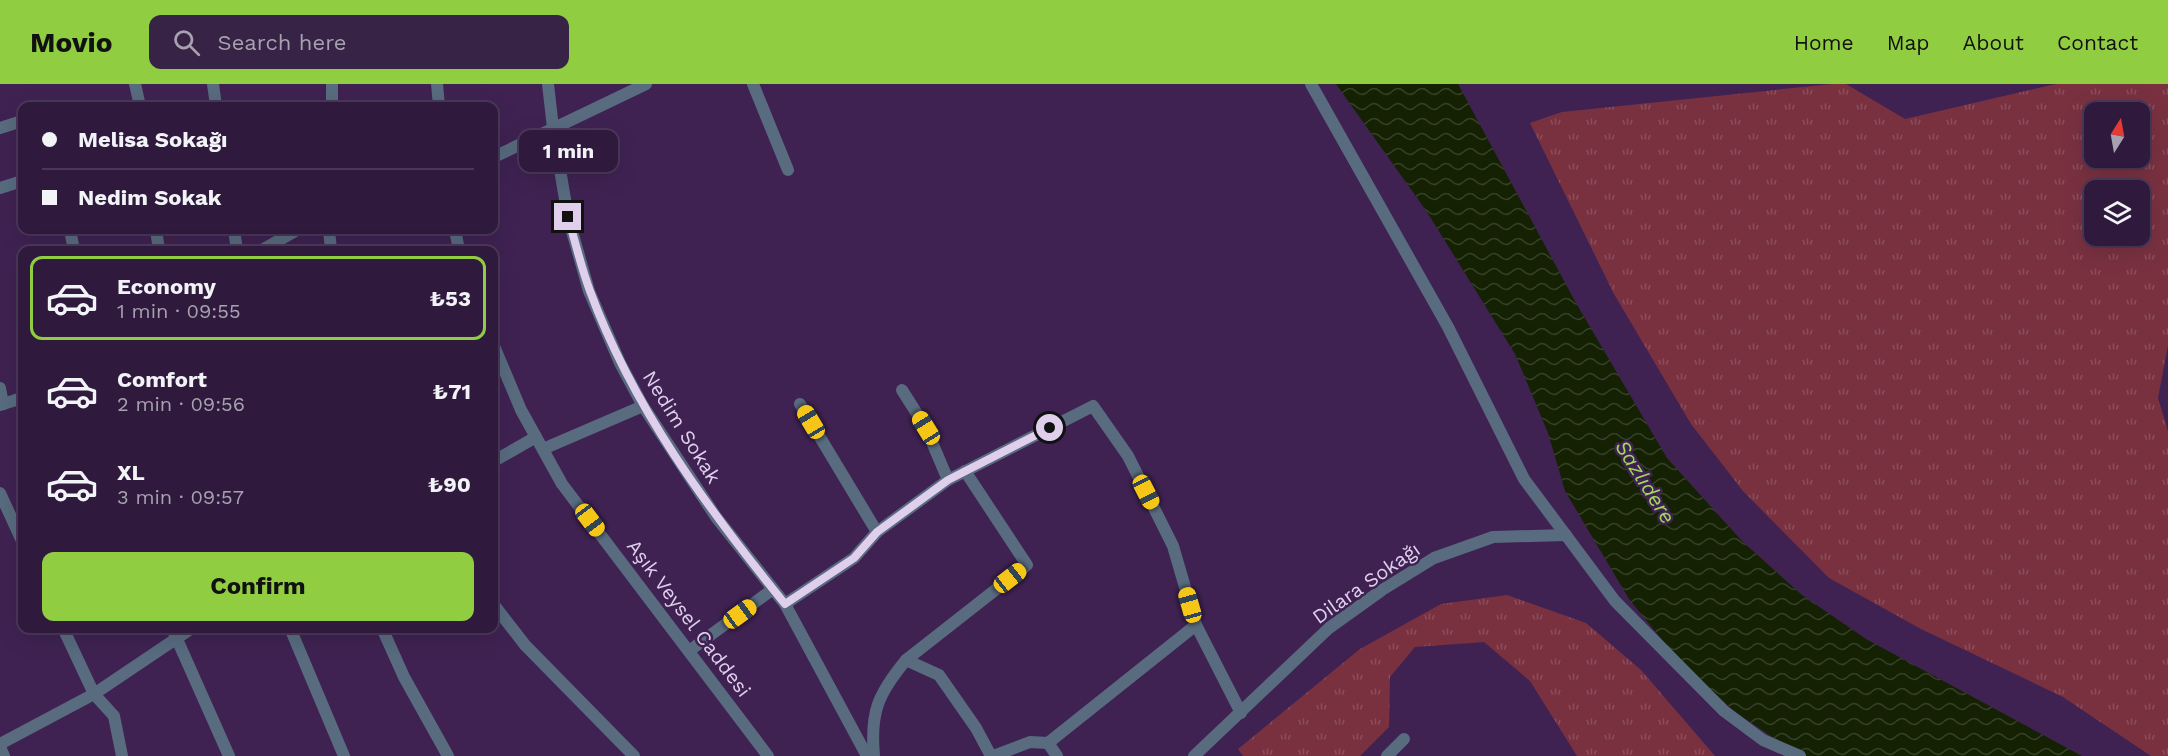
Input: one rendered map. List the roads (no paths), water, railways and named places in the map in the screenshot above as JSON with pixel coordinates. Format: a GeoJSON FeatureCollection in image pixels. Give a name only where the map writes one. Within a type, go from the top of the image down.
{"type":"FeatureCollection","features":[{"type":"Feature","properties":{"kind":"street"},"geometry":{"type":"LineString","coordinates":[[135,84],[139,102]]}},
{"type":"Feature","properties":{"kind":"street"},"geometry":{"type":"LineString","coordinates":[[213,84],[215,102]]}},
{"type":"Feature","properties":{"kind":"street"},"geometry":{"type":"LineString","coordinates":[[332,84],[332,102]]}},
{"type":"Feature","properties":{"kind":"street"},"geometry":{"type":"LineString","coordinates":[[437,84],[439,102]]}},
{"type":"Feature","properties":{"kind":"street","name":"Nedim Sokak"},"geometry":{"type":"LineString","coordinates":[[548,84],[568,217],[589,291],[620,363],[643,406],[716,517],[785,604],[867,756]]}},
{"type":"Feature","properties":{"kind":"street"},"geometry":{"type":"LineString","coordinates":[[498,156],[646,84]]}},
{"type":"Feature","properties":{"kind":"street"},"geometry":{"type":"LineString","coordinates":[[753,84],[788,170]]}},
{"type":"Feature","properties":{"kind":"street"},"geometry":{"type":"LineString","coordinates":[[1311,84],[1448,327],[1524,479],[1615,601],[1724,711],[1763,740],[1800,756]]}},
{"type":"Feature","properties":{"kind":"street"},"geometry":{"type":"LineString","coordinates":[[0,128],[18,122]]}},
{"type":"Feature","properties":{"kind":"street"},"geometry":{"type":"LineString","coordinates":[[0,188],[18,183]]}},
{"type":"Feature","properties":{"kind":"street"},"geometry":{"type":"LineString","coordinates":[[269,246],[290,234]]}},
{"type":"Feature","properties":{"kind":"street","name":"Aşık Veysel Caddesi"},"geometry":{"type":"LineString","coordinates":[[498,355],[521,410],[562,484],[768,756]]}},
{"type":"Feature","properties":{"kind":"street"},"geometry":{"type":"LineString","coordinates":[[0,388],[2,404],[18,399]]}},
{"type":"Feature","properties":{"kind":"street"},"geometry":{"type":"LineString","coordinates":[[902,390],[926,428],[948,480]]}},
{"type":"Feature","properties":{"kind":"street"},"geometry":{"type":"LineString","coordinates":[[800,404],[877,532]]}},
{"type":"Feature","properties":{"kind":"street"},"geometry":{"type":"LineString","coordinates":[[543,449],[643,406]]}},
{"type":"Feature","properties":{"kind":"street"},"geometry":{"type":"LineString","coordinates":[[785,604],[854,558],[877,532],[948,480],[1092,406],[1128,456],[1173,546],[1196,625],[1241,713]]}},
{"type":"Feature","properties":{"kind":"street"},"geometry":{"type":"LineString","coordinates":[[498,459],[536,437]]}},
{"type":"Feature","properties":{"kind":"street"},"geometry":{"type":"LineString","coordinates":[[874,756],[871,726],[881,696],[906,660],[1027,565],[965,471]]}},
{"type":"Feature","properties":{"kind":"street"},"geometry":{"type":"LineString","coordinates":[[0,493],[18,532]]}},
{"type":"Feature","properties":{"kind":"street","name":"Dilara Sokağı"},"geometry":{"type":"LineString","coordinates":[[1194,756],[1329,628],[1434,558],[1493,537],[1566,536]]}},
{"type":"Feature","properties":{"kind":"street"},"geometry":{"type":"LineString","coordinates":[[689,651],[773,589]]}},
{"type":"Feature","properties":{"kind":"street"},"geometry":{"type":"LineString","coordinates":[[498,610],[525,645],[634,756]]}},
{"type":"Feature","properties":{"kind":"street"},"geometry":{"type":"LineString","coordinates":[[906,660],[939,675],[976,728],[992,756],[1030,742],[1048,743],[1196,625]]}},
{"type":"Feature","properties":{"kind":"street"},"geometry":{"type":"LineString","coordinates":[[65,633],[94,694],[114,716],[122,756]]}},
{"type":"Feature","properties":{"kind":"street"},"geometry":{"type":"LineString","coordinates":[[4,756],[0,745],[94,694],[174,633],[229,756]]}},
{"type":"Feature","properties":{"kind":"street"},"geometry":{"type":"LineString","coordinates":[[292,633],[344,756]]}},
{"type":"Feature","properties":{"kind":"street"},"geometry":{"type":"LineString","coordinates":[[384,633],[404,677],[448,756]]}},
{"type":"Feature","properties":{"kind":"street"},"geometry":{"type":"LineString","coordinates":[[1387,756],[1404,739]]}},
{"type":"Feature","properties":{"kind":"street"},"geometry":{"type":"LineString","coordinates":[[1048,743],[1057,756]]}},
{"type":"Feature","properties":{"kind":"water","name":"Sazlıdere"},"geometry":{"type":"Polygon","coordinates":[[[1336,84],[1458,84],[1576,303],[1667,458],[1742,541],[1802,595],[1866,639],[2082,756],[1800,756],[1734,711],[1680,662],[1629,599],[1565,491],[1548,433],[1515,354],[1427,212],[1336,84]]]}}]}
